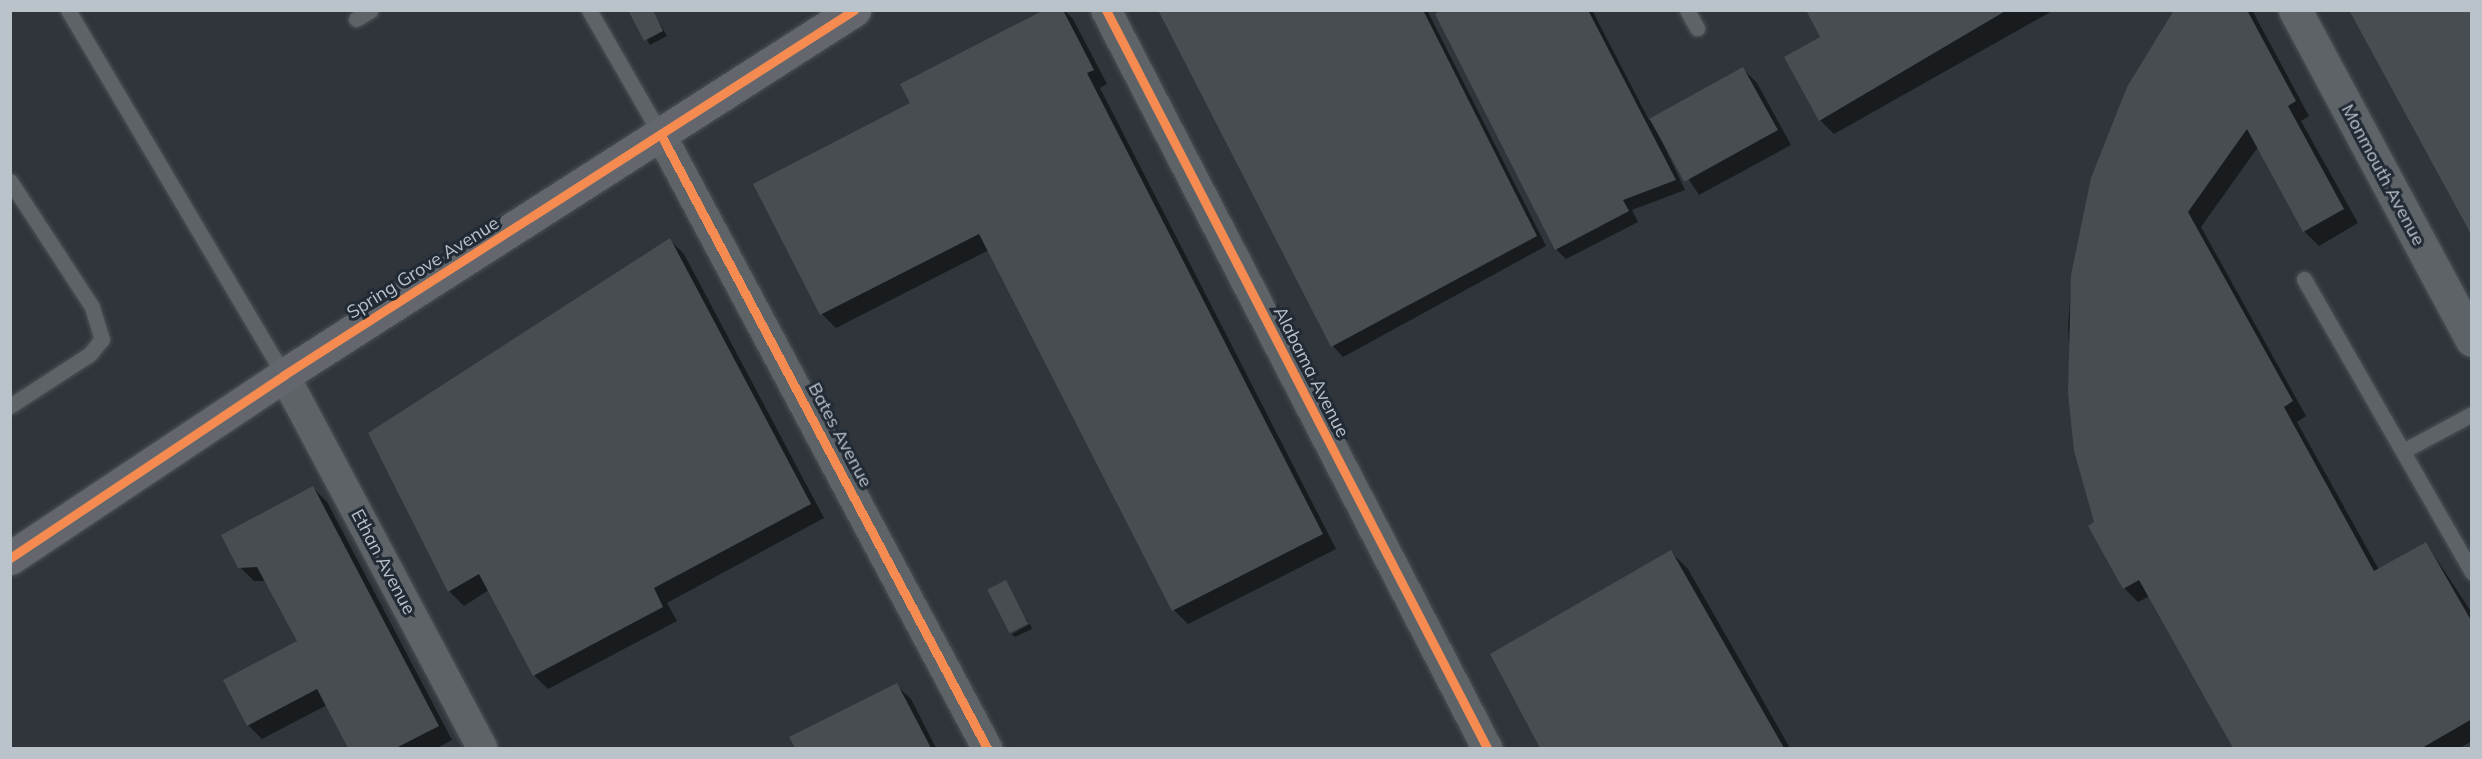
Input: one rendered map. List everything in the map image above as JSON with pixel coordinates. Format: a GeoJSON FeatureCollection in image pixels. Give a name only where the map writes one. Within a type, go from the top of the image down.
{"type":"FeatureCollection","features":[{"type":"Feature","properties":{"kind":"main road","name":"Spring Grove Avenue"},"geometry":{"type":"LineString","coordinates":[[10,558],[284,375],[662,137],[854,10]]}},
{"type":"Feature","properties":{"kind":"street","name":"Alabama Avenue"},"geometry":{"type":"LineString","coordinates":[[1106,10],[1487,748]]}},
{"type":"Feature","properties":{"kind":"street","name":"Monmouth Avenue"},"geometry":{"type":"LineString","coordinates":[[2295,10],[2472,340]]}},
{"type":"Feature","properties":{"kind":"street","name":"Bates Avenue"},"geometry":{"type":"LineString","coordinates":[[662,137],[987,748]]}},
{"type":"Feature","properties":{"kind":"street","name":"Ethan Avenue"},"geometry":{"type":"LineString","coordinates":[[284,375],[482,748]]}},
{"type":"Feature","properties":{"kind":"lane"},"geometry":{"type":"LineString","coordinates":[[68,10],[284,375]]}},
{"type":"Feature","properties":{"kind":"lane"},"geometry":{"type":"LineString","coordinates":[[357,19],[371,10]]}},
{"type":"Feature","properties":{"kind":"lane"},"geometry":{"type":"LineString","coordinates":[[589,10],[662,137]]}},
{"type":"Feature","properties":{"kind":"lane"},"geometry":{"type":"LineString","coordinates":[[1687,10],[1696,28]]}},
{"type":"Feature","properties":{"kind":"lane"},"geometry":{"type":"LineString","coordinates":[[10,181],[92,307],[102,339],[90,354],[10,406]]}},
{"type":"Feature","properties":{"kind":"lane"},"geometry":{"type":"LineString","coordinates":[[2304,279],[2472,572]]}},
{"type":"Feature","properties":{"kind":"lane"},"geometry":{"type":"LineString","coordinates":[[2403,451],[2472,414]]}},
{"type":"Feature","properties":{"kind":"building"},"geometry":{"type":"Polygon","coordinates":[[[628,10],[654,12],[663,31],[644,41],[628,10]]]}},
{"type":"Feature","properties":{"kind":"building"},"geometry":{"type":"Polygon","coordinates":[[[1044,10],[1063,10],[1094,70],[1087,73],[1323,534],[1172,611],[979,234],[820,315],[753,184],[910,103],[900,84],[1044,10]]]}},
{"type":"Feature","properties":{"kind":"building"},"geometry":{"type":"Polygon","coordinates":[[[1158,10],[1423,10],[1537,236],[1331,347],[1158,10]]]}},
{"type":"Feature","properties":{"kind":"building"},"geometry":{"type":"Polygon","coordinates":[[[1441,10],[1588,10],[1676,180],[1623,200],[1629,211],[1555,250],[1435,14],[1441,10]]]}},
{"type":"Feature","properties":{"kind":"building"},"geometry":{"type":"Polygon","coordinates":[[[1806,10],[2007,10],[1819,121],[1784,57],[1820,37],[1806,10]]]}},
{"type":"Feature","properties":{"kind":"building"},"geometry":{"type":"Polygon","coordinates":[[[2174,10],[2247,10],[2296,101],[2288,106],[2344,209],[2303,232],[2247,129],[2188,212],[2293,401],[2284,407],[2374,571],[2426,542],[2472,622],[2472,719],[2422,748],[2233,748],[2139,580],[2123,589],[2088,526],[2094,522],[2074,451],[2068,393],[2071,275],[2091,178],[2127,87],[2174,10]]]}},
{"type":"Feature","properties":{"kind":"building"},"geometry":{"type":"Polygon","coordinates":[[[2349,10],[2472,10],[2472,236],[2349,10]]]}},
{"type":"Feature","properties":{"kind":"building"},"geometry":{"type":"Polygon","coordinates":[[[1743,67],[1778,130],[1684,182],[1649,119],[1743,67]]]}},
{"type":"Feature","properties":{"kind":"building"},"geometry":{"type":"Polygon","coordinates":[[[670,238],[811,504],[654,588],[663,607],[533,676],[479,574],[448,592],[368,433],[670,238]]]}},
{"type":"Feature","properties":{"kind":"building"},"geometry":{"type":"Polygon","coordinates":[[[313,486],[439,726],[396,748],[348,748],[317,689],[247,726],[223,680],[297,641],[257,567],[238,568],[221,535],[313,486]]]}},
{"type":"Feature","properties":{"kind":"building"},"geometry":{"type":"Polygon","coordinates":[[[1671,550],[1784,748],[1540,748],[1490,654],[1671,550]]]}},
{"type":"Feature","properties":{"kind":"building"},"geometry":{"type":"Polygon","coordinates":[[[1006,580],[1028,624],[1010,633],[987,590],[1006,580]]]}},
{"type":"Feature","properties":{"kind":"building"},"geometry":{"type":"Polygon","coordinates":[[[897,683],[931,748],[795,748],[789,737],[897,683]]]}},
{"type":"Feature","properties":{"kind":"cycle path"},"geometry":{"type":"LineString","coordinates":[[10,558],[284,375],[854,10]]}},
{"type":"Feature","properties":{"kind":"cycle path"},"geometry":{"type":"LineString","coordinates":[[1106,10],[1487,748]]}},
{"type":"Feature","properties":{"kind":"cycle path"},"geometry":{"type":"LineString","coordinates":[[662,137],[987,748]]}}]}
